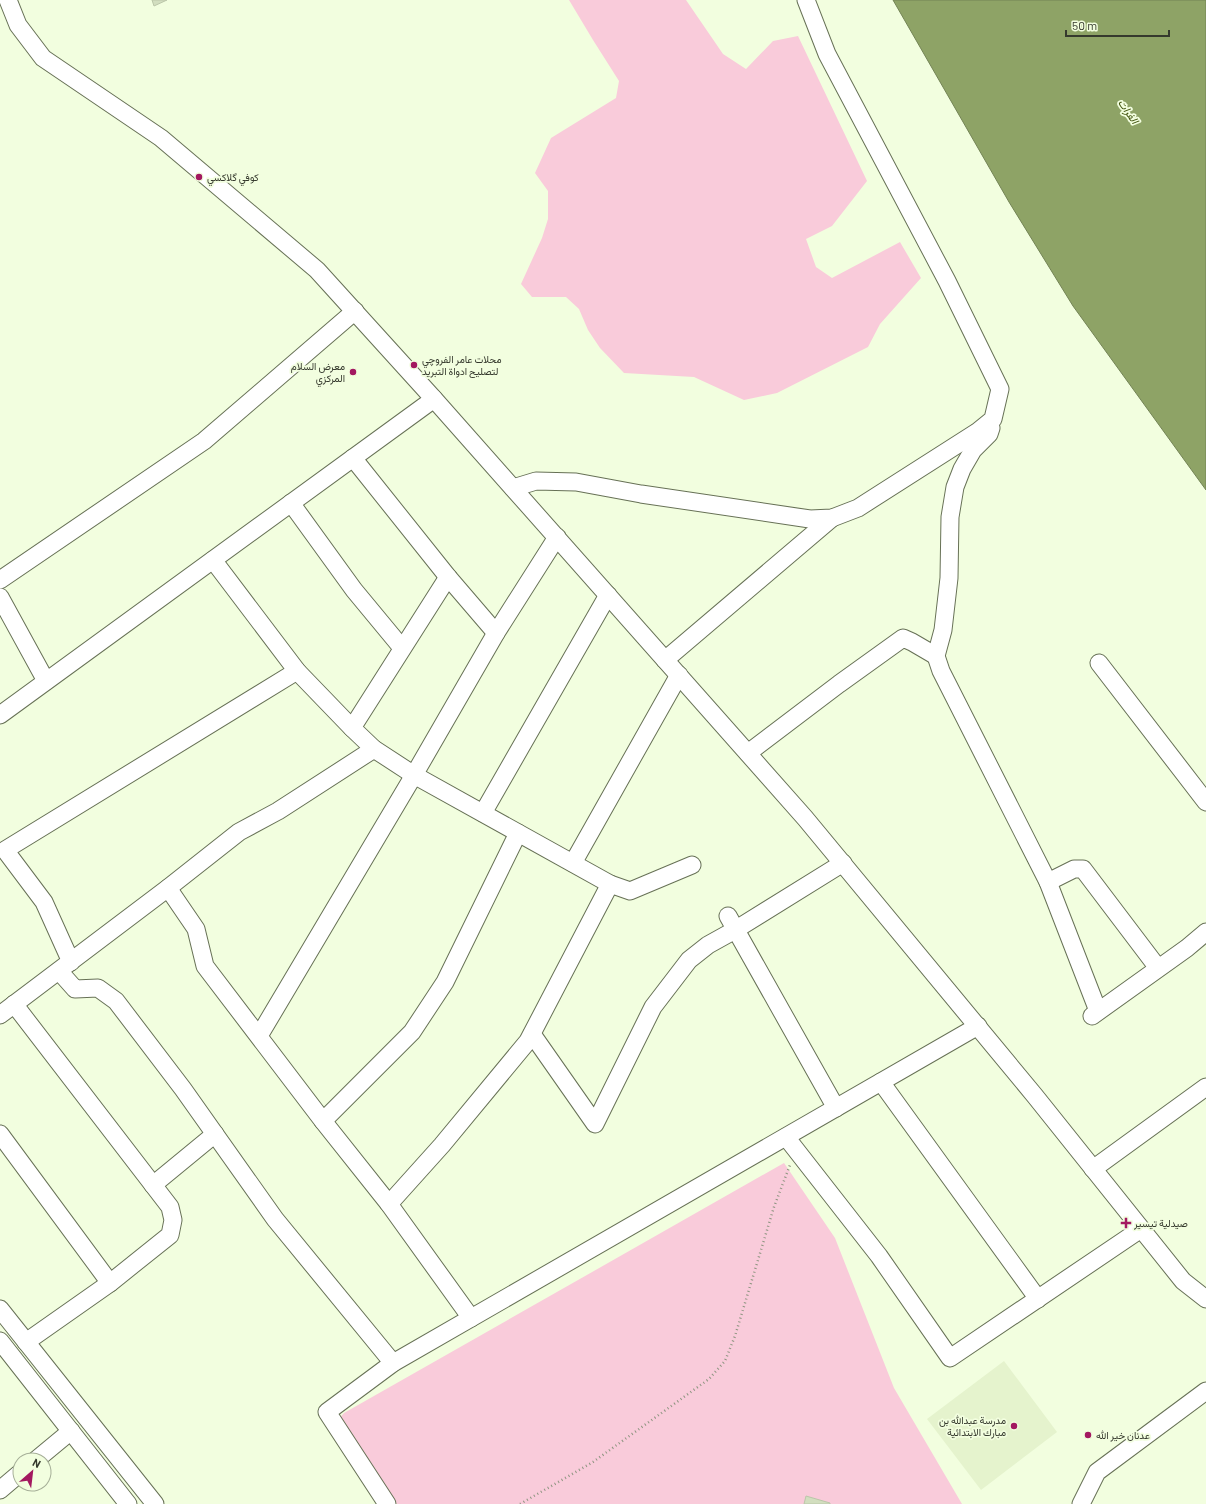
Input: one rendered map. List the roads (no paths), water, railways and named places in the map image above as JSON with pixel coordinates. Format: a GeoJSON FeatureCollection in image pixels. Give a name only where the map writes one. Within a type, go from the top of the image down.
{"type":"FeatureCollection","features":[{"type":"Feature","properties":{"kind":"street"},"geometry":{"type":"LineString","coordinates":[[8,0],[18,25],[43,58],[161,138],[317,270],[355,311],[805,818],[978,1026],[1183,1281],[1206,1299]]}},
{"type":"Feature","properties":{"kind":"street"},"geometry":{"type":"LineString","coordinates":[[806,0],[827,54],[947,281],[1000,389],[989,434],[973,450],[962,469],[955,487],[950,517],[949,578],[943,630],[936,656],[941,671],[1048,882],[1095,1013],[1206,932]]}},
{"type":"Feature","properties":{"kind":"street"},"geometry":{"type":"LineString","coordinates":[[0,580],[204,441],[355,311]]}},
{"type":"Feature","properties":{"kind":"street"},"geometry":{"type":"LineString","coordinates":[[0,715],[434,399]]}},
{"type":"Feature","properties":{"kind":"street"},"geometry":{"type":"LineString","coordinates":[[513,488],[536,481],[576,482],[641,494],[810,519],[832,518],[858,508],[977,432],[993,419]]}},
{"type":"Feature","properties":{"kind":"street"},"geometry":{"type":"LineString","coordinates":[[353,458],[448,577],[496,633]]}},
{"type":"Feature","properties":{"kind":"street"},"geometry":{"type":"LineString","coordinates":[[291,502],[354,590],[402,648]]}},
{"type":"Feature","properties":{"kind":"street"},"geometry":{"type":"LineString","coordinates":[[665,660],[832,518]]}},
{"type":"Feature","properties":{"kind":"street"},"geometry":{"type":"LineString","coordinates":[[259,1036],[414,775],[496,633],[557,537]]}},
{"type":"Feature","properties":{"kind":"street"},"geometry":{"type":"LineString","coordinates":[[213,560],[297,670],[374,749],[414,775],[610,884],[630,892],[692,865]]}},
{"type":"Feature","properties":{"kind":"street"},"geometry":{"type":"LineString","coordinates":[[352,728],[448,577]]}},
{"type":"Feature","properties":{"kind":"street"},"geometry":{"type":"LineString","coordinates":[[482,813],[608,595]]}},
{"type":"Feature","properties":{"kind":"street"},"geometry":{"type":"LineString","coordinates":[[0,598],[46,681]]}},
{"type":"Feature","properties":{"kind":"street"},"geometry":{"type":"LineString","coordinates":[[748,753],[903,638],[936,656]]}},
{"type":"Feature","properties":{"kind":"street"},"geometry":{"type":"LineString","coordinates":[[1099,663],[1206,802]]}},
{"type":"Feature","properties":{"kind":"street"},"geometry":{"type":"LineString","coordinates":[[297,670],[2,849],[44,902],[65,967],[75,989],[98,988],[116,1001],[183,1088],[275,1219],[393,1363]]}},
{"type":"Feature","properties":{"kind":"street"},"geometry":{"type":"LineString","coordinates":[[573,863],[679,675]]}},
{"type":"Feature","properties":{"kind":"street"},"geometry":{"type":"LineString","coordinates":[[0,1015],[65,967],[239,832],[278,811],[374,749]]}},
{"type":"Feature","properties":{"kind":"street"},"geometry":{"type":"LineString","coordinates":[[323,1121],[412,1032],[445,982],[518,833]]}},
{"type":"Feature","properties":{"kind":"street"},"geometry":{"type":"LineString","coordinates":[[532,1034],[595,1124],[653,1007],[689,960],[732,923],[842,863]]}},
{"type":"Feature","properties":{"kind":"street"},"geometry":{"type":"LineString","coordinates":[[1048,882],[1074,869],[1082,869],[1158,968]]}},
{"type":"Feature","properties":{"kind":"street"},"geometry":{"type":"LineString","coordinates":[[389,1204],[442,1145],[528,1041],[610,884]]}},
{"type":"Feature","properties":{"kind":"street"},"geometry":{"type":"LineString","coordinates":[[168,888],[196,929],[205,966],[323,1121],[389,1204],[471,1318]]}},
{"type":"Feature","properties":{"kind":"street"},"geometry":{"type":"LineString","coordinates":[[732,923],[836,1108]]}},
{"type":"Feature","properties":{"kind":"street"},"geometry":{"type":"LineString","coordinates":[[14,1004],[170,1208],[173,1220],[170,1234],[110,1283],[26,1342]]}},
{"type":"Feature","properties":{"kind":"street"},"geometry":{"type":"LineString","coordinates":[[387,1504],[327,1412],[393,1363],[471,1318],[790,1143],[836,1108],[978,1026]]}},
{"type":"Feature","properties":{"kind":"street"},"geometry":{"type":"LineString","coordinates":[[881,1082],[1038,1299]]}},
{"type":"Feature","properties":{"kind":"street"},"geometry":{"type":"LineString","coordinates":[[1093,1169],[1206,1088]]}},
{"type":"Feature","properties":{"kind":"street"},"geometry":{"type":"LineString","coordinates":[[0,1134],[110,1283]]}},
{"type":"Feature","properties":{"kind":"street"},"geometry":{"type":"LineString","coordinates":[[153,1185],[215,1134]]}},
{"type":"Feature","properties":{"kind":"street"},"geometry":{"type":"LineString","coordinates":[[790,1143],[879,1256],[950,1358],[1141,1229]]}},
{"type":"Feature","properties":{"kind":"street"},"geometry":{"type":"LineString","coordinates":[[0,1309],[155,1504]]}},
{"type":"Feature","properties":{"kind":"street"},"geometry":{"type":"LineString","coordinates":[[0,1341],[128,1504]]}},
{"type":"Feature","properties":{"kind":"street"},"geometry":{"type":"LineString","coordinates":[[1081,1504],[1097,1472],[1206,1391]]}},
{"type":"Feature","properties":{"kind":"street"},"geometry":{"type":"LineString","coordinates":[[46,1452],[71,1431]]}},
{"type":"Feature","properties":{"kind":"street"},"geometry":{"type":"LineString","coordinates":[[0,1490],[12,1480]]}},
{"type":"Feature","properties":{"kind":"water","name":"الفرات"},"geometry":{"type":"Polygon","coordinates":[[[893,0],[1206,0],[1206,490],[1073,306],[1009,202],[893,0]]]}},
{"type":"Feature","properties":{"kind":"place","name":"كوفي گلاكسي"},"geometry":{"type":"Point","coordinates":[199,177]}},
{"type":"Feature","properties":{"kind":"place","name":"محلات عامر الفروچي لتصليح ادواة التبريد"},"geometry":{"type":"Point","coordinates":[414,365]}},
{"type":"Feature","properties":{"kind":"place","name":"معرض السلام المركزي"},"geometry":{"type":"Point","coordinates":[353,372]}},
{"type":"Feature","properties":{"kind":"place","name":"صيدلية تيسير"},"geometry":{"type":"Point","coordinates":[1126,1223]}},
{"type":"Feature","properties":{"kind":"place","name":"مدرسة عبدالله بن مبارك الابتدائية"},"geometry":{"type":"Point","coordinates":[1014,1426]}},
{"type":"Feature","properties":{"kind":"place","name":"عدنان خير الله"},"geometry":{"type":"Point","coordinates":[1088,1435]}}]}
